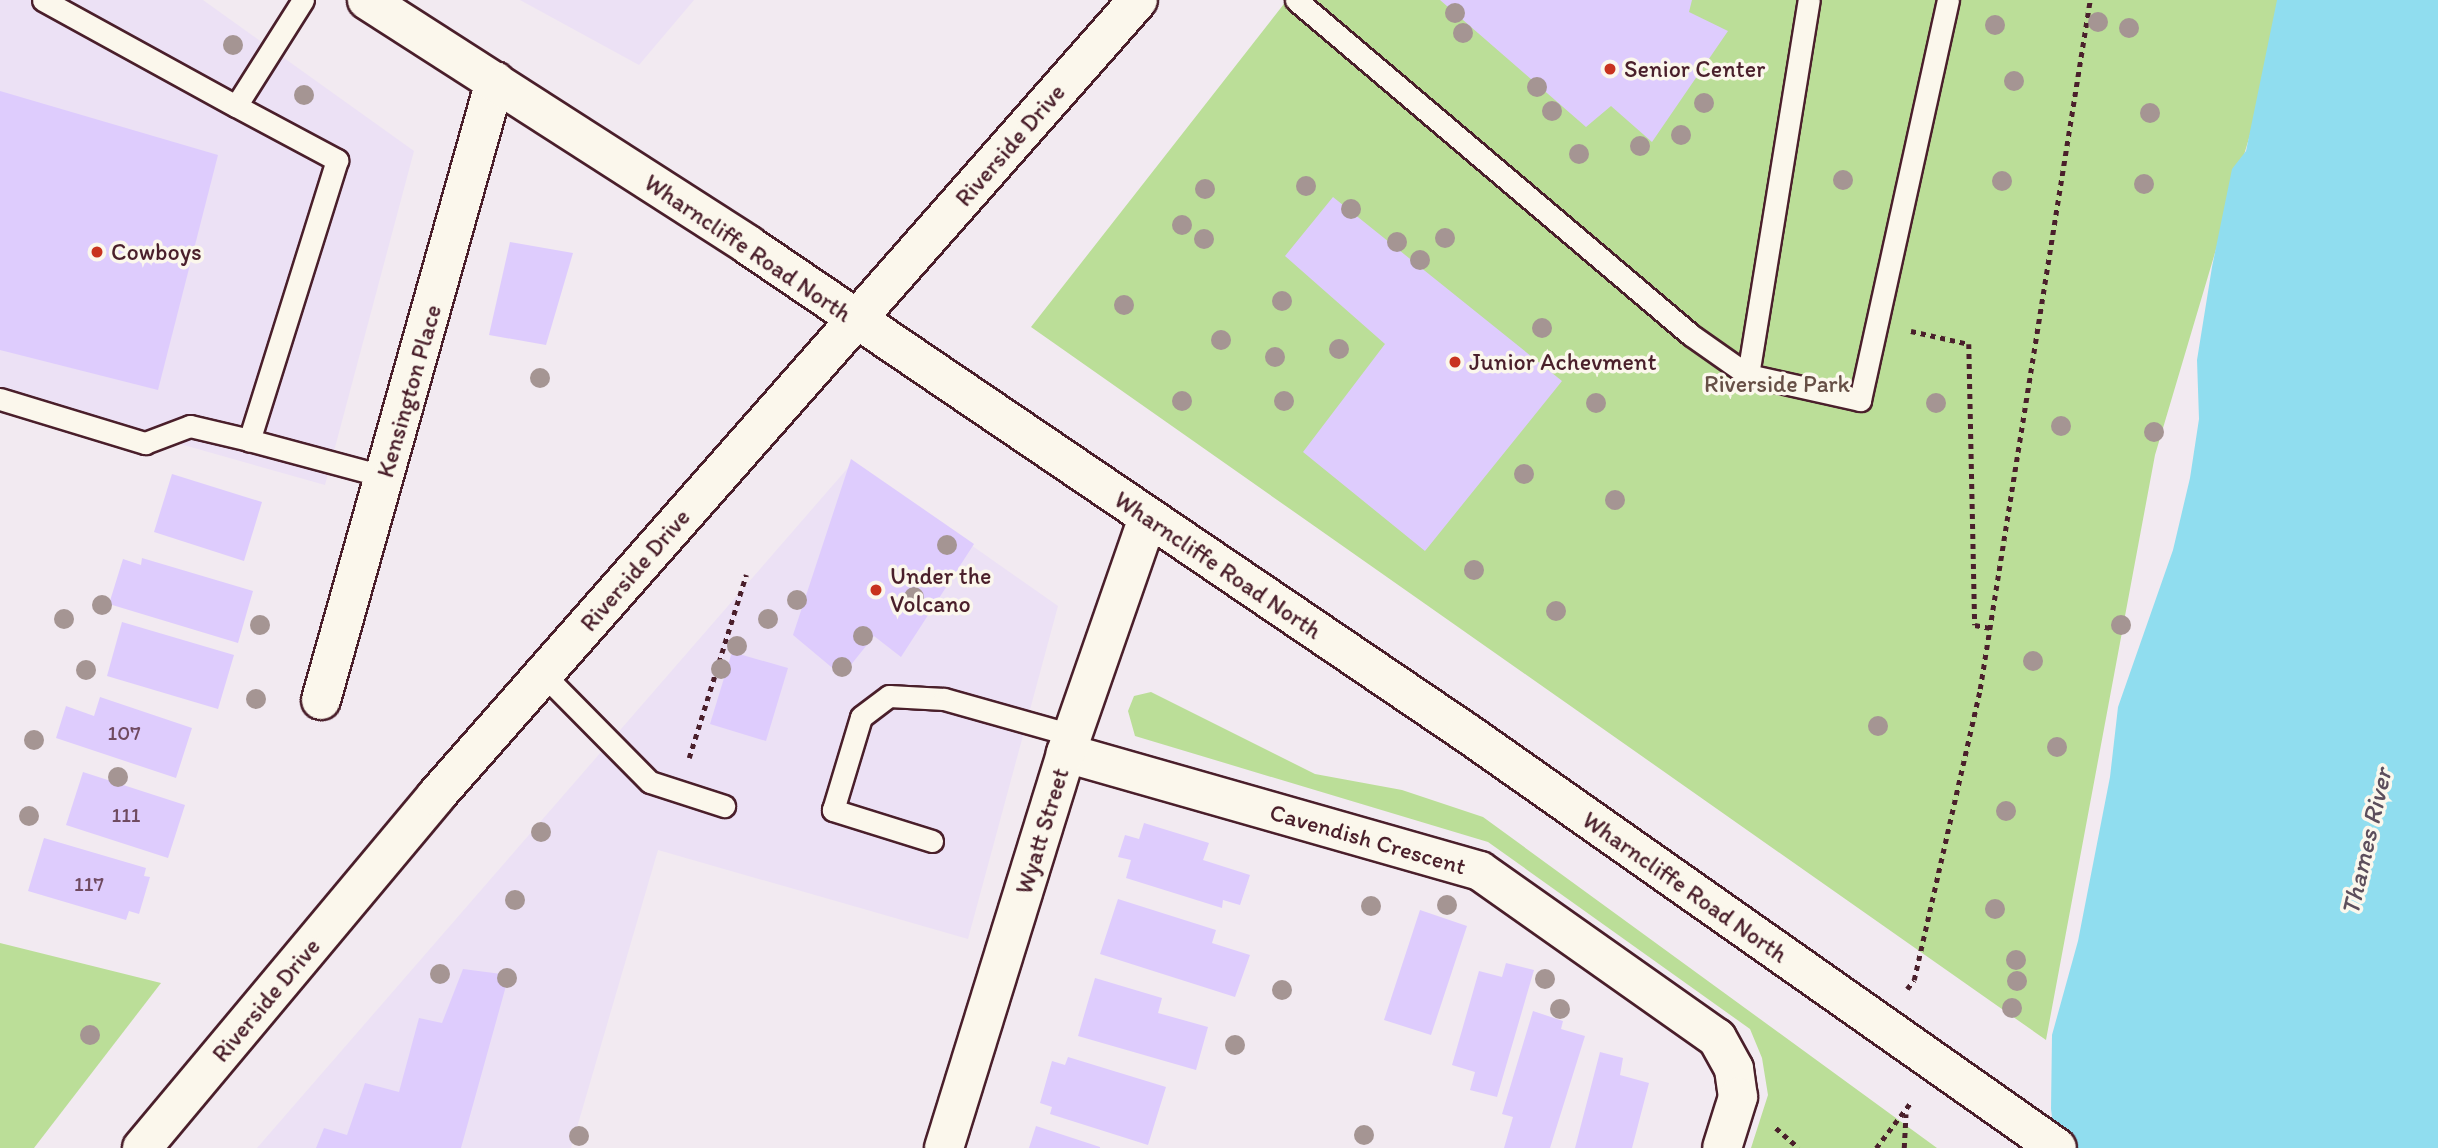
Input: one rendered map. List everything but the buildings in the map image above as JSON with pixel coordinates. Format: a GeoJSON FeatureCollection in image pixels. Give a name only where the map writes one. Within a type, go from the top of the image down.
{"type":"FeatureCollection","features":[{"type":"Feature","properties":{"kind":"main road","name":"Wharncliffe Road North"},"geometry":{"type":"LineString","coordinates":[[367,0],[748,245],[1467,733],[2057,1148]]}},
{"type":"Feature","properties":{"kind":"main road","name":"Riverside Drive"},"geometry":{"type":"LineString","coordinates":[[142,1148],[543,674],[1138,0]]}},
{"type":"Feature","properties":{"kind":"main road","name":"Kensington Place"},"geometry":{"type":"LineString","coordinates":[[321,700],[386,477],[495,81]]}},
{"type":"Feature","properties":{"kind":"main road","name":"Wyatt Street"},"geometry":{"type":"LineString","coordinates":[[944,1148],[1069,744],[1148,518]]}},
{"type":"Feature","properties":{"kind":"main road","name":"Cavendish Crescent"},"geometry":{"type":"LineString","coordinates":[[1069,744],[1480,871],[1717,1038],[1734,1069],[1738,1097],[1722,1148]]}},
{"type":"Feature","properties":{"kind":"lane"},"geometry":{"type":"LineString","coordinates":[[43,0],[337,160],[249,440]]}},
{"type":"Feature","properties":{"kind":"lane"},"geometry":{"type":"LineString","coordinates":[[236,106],[303,0]]}},
{"type":"Feature","properties":{"kind":"lane"},"geometry":{"type":"LineString","coordinates":[[1296,0],[1691,335],[1748,375],[1860,400],[1948,0]]}},
{"type":"Feature","properties":{"kind":"lane"},"geometry":{"type":"LineString","coordinates":[[1748,375],[1809,0]]}},
{"type":"Feature","properties":{"kind":"lane"},"geometry":{"type":"LineString","coordinates":[[0,399],[145,443],[190,426],[386,477]]}},
{"type":"Feature","properties":{"kind":"lane"},"geometry":{"type":"LineString","coordinates":[[543,674],[650,782],[724,806]]}},
{"type":"Feature","properties":{"kind":"lane"},"geometry":{"type":"LineString","coordinates":[[932,841],[832,810],[861,717],[889,695],[944,699],[1069,744]]}},
{"type":"Feature","properties":{"kind":"path"},"geometry":{"type":"LineString","coordinates":[[1916,968],[1980,689],[2090,0]]}},
{"type":"Feature","properties":{"kind":"path"},"geometry":{"type":"LineString","coordinates":[[1878,324],[1969,344],[1975,625],[1990,628]]}},
{"type":"Feature","properties":{"kind":"path"},"geometry":{"type":"LineString","coordinates":[[678,791],[746,575]]}},
{"type":"Feature","properties":{"kind":"path"},"geometry":{"type":"LineString","coordinates":[[1904,1148],[1906,1115],[1929,1059]]}},
{"type":"Feature","properties":{"kind":"path"},"geometry":{"type":"LineString","coordinates":[[1876,1148],[1906,1115]]}},
{"type":"Feature","properties":{"kind":"shaded area"},"geometry":{"type":"Polygon","coordinates":[[[0,0],[203,0],[414,151],[325,485],[0,393],[0,0]]]}},
{"type":"Feature","properties":{"kind":"shaded area"},"geometry":{"type":"Polygon","coordinates":[[[520,0],[694,0],[639,65],[520,0]]]}},
{"type":"Feature","properties":{"kind":"shaded area"},"geometry":{"type":"Polygon","coordinates":[[[853,462],[1058,606],[968,939],[658,850],[571,1148],[257,1148],[853,462]]]}},
{"type":"Feature","properties":{"kind":"green space","name":"Riverside Park"},"geometry":{"type":"Polygon","coordinates":[[[1287,0],[2290,0],[2155,455],[2046,1040],[1031,327],[1287,0]]]}},
{"type":"Feature","properties":{"kind":"green space"},"geometry":{"type":"Polygon","coordinates":[[[1151,692],[1315,774],[1402,790],[1483,817],[1937,1148],[1751,1148],[1768,1095],[1762,1058],[1750,1029],[1488,842],[1135,736],[1128,711],[1134,696],[1151,692]]]}},
{"type":"Feature","properties":{"kind":"green space"},"geometry":{"type":"Polygon","coordinates":[[[0,943],[161,983],[34,1148],[0,1148],[0,943]]]}},
{"type":"Feature","properties":{"kind":"water","name":"Thames River"},"geometry":{"type":"Polygon","coordinates":[[[2277,0],[2438,0],[2438,1148],[2056,1148],[2051,1109],[2052,1035],[2078,941],[2110,777],[2118,707],[2173,550],[2190,478],[2199,419],[2197,360],[2212,267],[2232,169],[2246,151],[2277,0]]]}},
{"type":"Feature","properties":{"kind":"place","name":"Senior Center"},"geometry":{"type":"Point","coordinates":[1610,69]}},
{"type":"Feature","properties":{"kind":"place","name":"Cowboys"},"geometry":{"type":"Point","coordinates":[97,252]}},
{"type":"Feature","properties":{"kind":"place","name":"Junior Achevment"},"geometry":{"type":"Point","coordinates":[1455,362]}},
{"type":"Feature","properties":{"kind":"place","name":"Under the Volcano"},"geometry":{"type":"Point","coordinates":[876,590]}}]}
